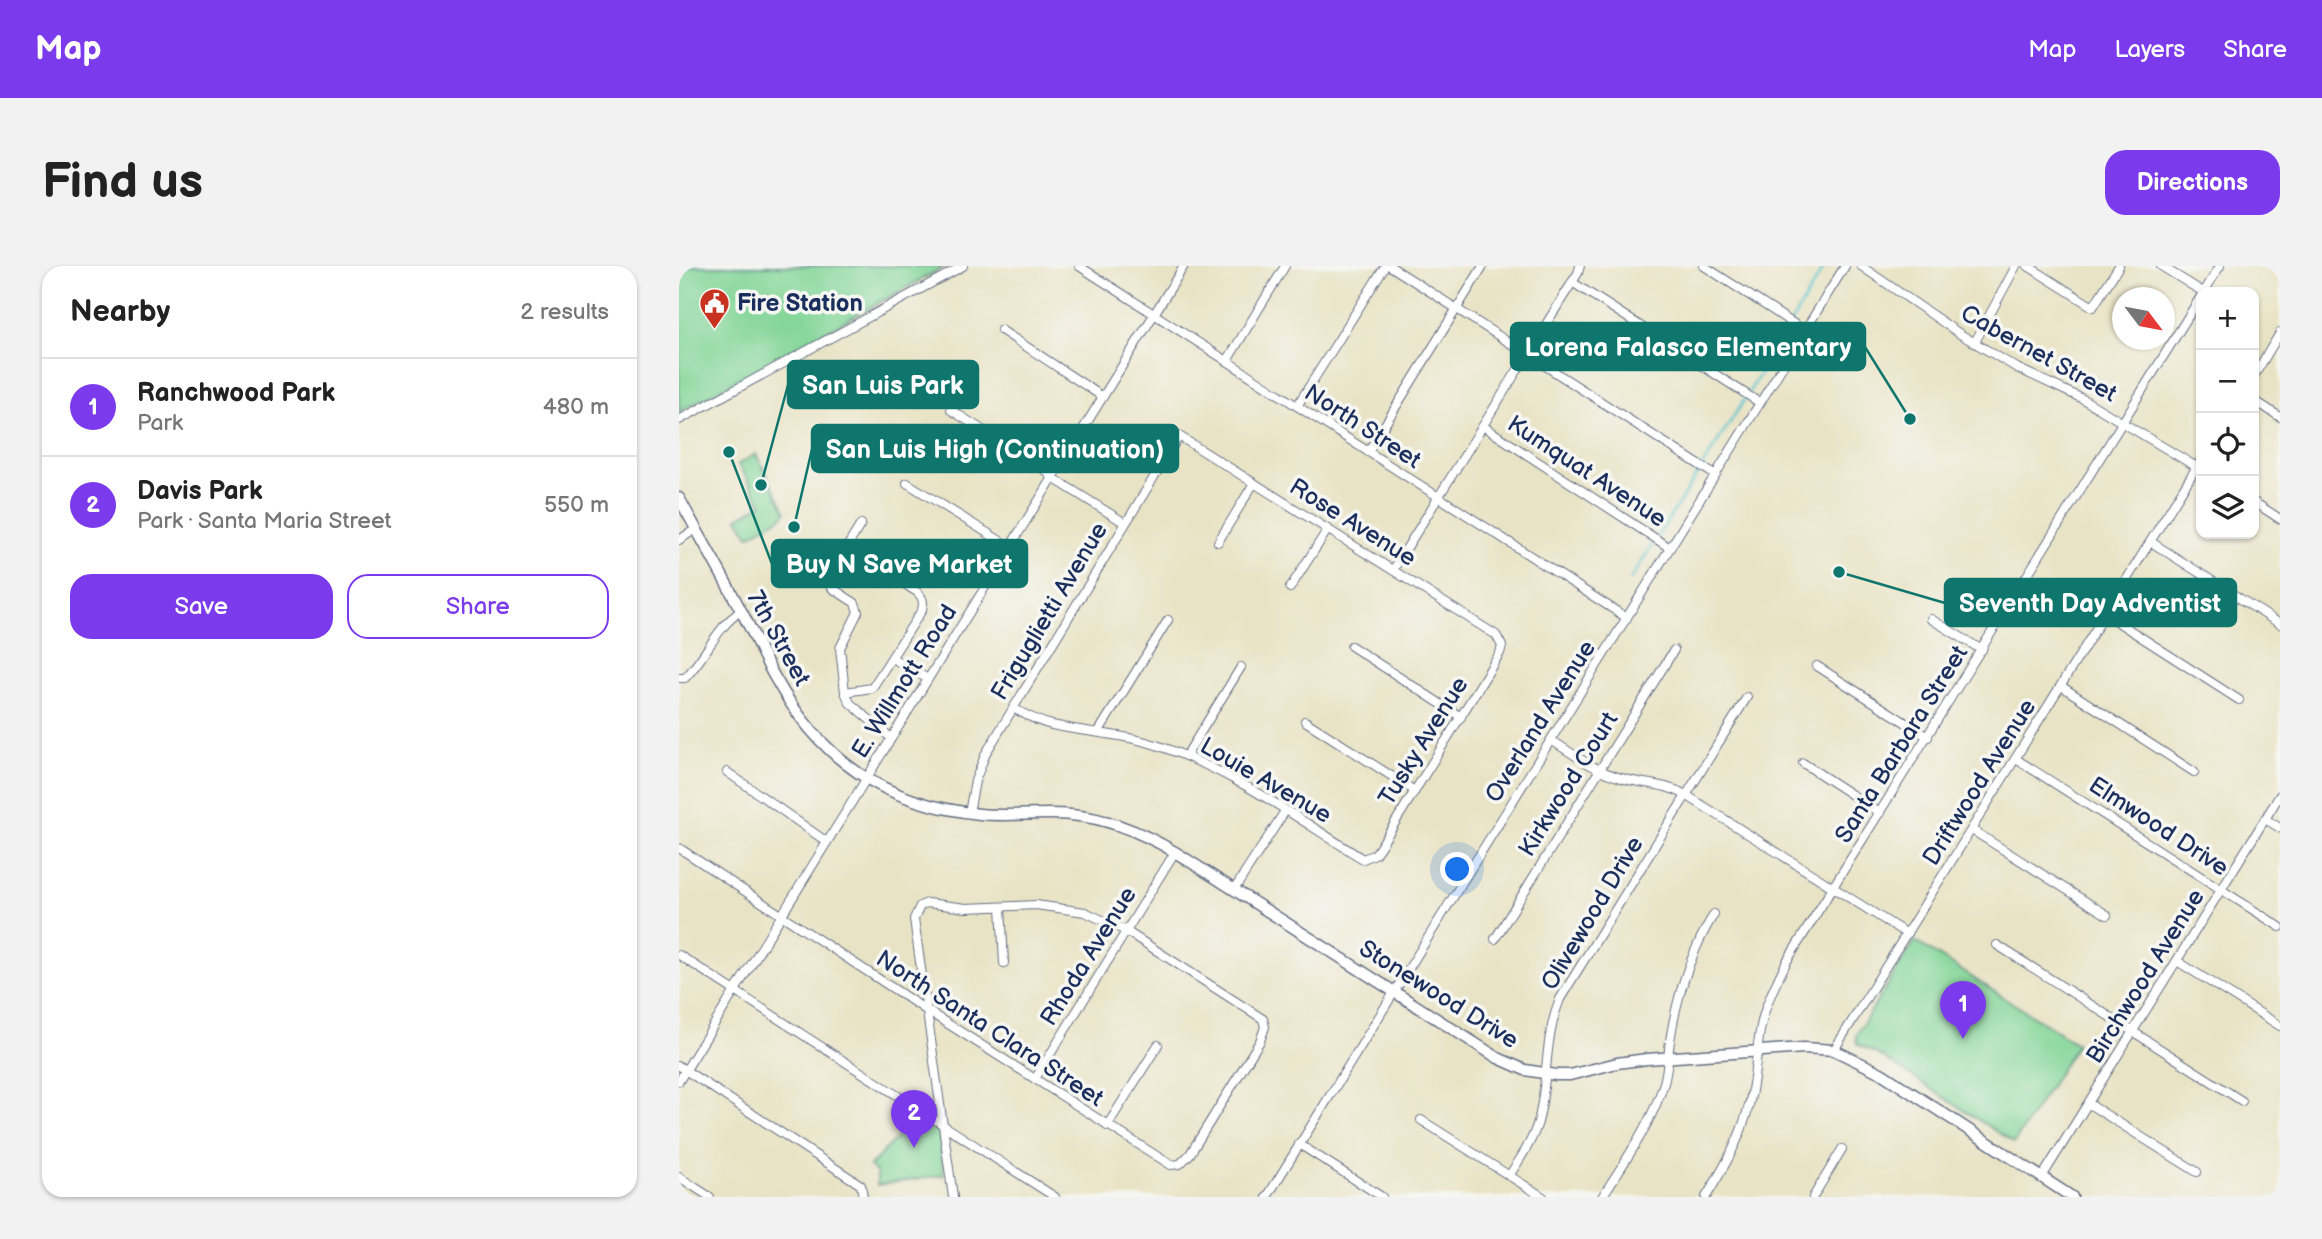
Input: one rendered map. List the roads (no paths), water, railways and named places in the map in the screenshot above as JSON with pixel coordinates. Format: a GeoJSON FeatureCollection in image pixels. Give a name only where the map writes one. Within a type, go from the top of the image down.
{"type":"FeatureCollection","features":[{"type":"Feature","properties":{"kind":"street"},"geometry":{"type":"LineString","coordinates":[[679,420],[963,266]]}},
{"type":"Feature","properties":{"kind":"street","name":"North Street"},"geometry":{"type":"LineString","coordinates":[[1079,266],[1626,618]]}},
{"type":"Feature","properties":{"kind":"street","name":"E. Willmott Road"},"geometry":{"type":"LineString","coordinates":[[679,1081],[682,1068],[735,991],[1184,266]]}},
{"type":"Feature","properties":{"kind":"street"},"geometry":{"type":"LineString","coordinates":[[1227,361],[1285,266]]}},
{"type":"Feature","properties":{"kind":"street"},"geometry":{"type":"LineString","coordinates":[[1297,406],[1387,266],[1715,475]]}},
{"type":"Feature","properties":{"kind":"street"},"geometry":{"type":"LineString","coordinates":[[1368,452],[1483,266]]}},
{"type":"Feature","properties":{"kind":"street"},"geometry":{"type":"LineString","coordinates":[[1393,570],[1580,266]]}},
{"type":"Feature","properties":{"kind":"street"},"geometry":{"type":"LineString","coordinates":[[1704,266],[1805,331]]}},
{"type":"Feature","properties":{"kind":"street","name":"Overland Avenue"},"geometry":{"type":"LineString","coordinates":[[1267,1197],[1845,266]]}},
{"type":"Feature","properties":{"kind":"street","name":"Cabernet Street"},"geometry":{"type":"LineString","coordinates":[[1861,266],[2017,368],[2083,399],[2196,464]]}},
{"type":"Feature","properties":{"kind":"street"},"geometry":{"type":"LineString","coordinates":[[1975,342],[2016,266]]}},
{"type":"Feature","properties":{"kind":"street"},"geometry":{"type":"LineString","coordinates":[[2028,266],[2093,307],[2119,266]]}},
{"type":"Feature","properties":{"kind":"street"},"geometry":{"type":"LineString","coordinates":[[2161,266],[2196,289]]}},
{"type":"Feature","properties":{"kind":"street","name":"Santa Barbara Street"},"geometry":{"type":"LineString","coordinates":[[2207,287],[2220,266]]}},
{"type":"Feature","properties":{"kind":"street"},"geometry":{"type":"LineString","coordinates":[[1571,282],[1760,403]]}},
{"type":"Feature","properties":{"kind":"street","name":"Santa Barbara Street"},"geometry":{"type":"LineString","coordinates":[[1706,1197],[1741,1132],[1750,1100],[1761,1024],[1775,984],[2196,305]]}},
{"type":"Feature","properties":{"kind":"street"},"geometry":{"type":"LineString","coordinates":[[1002,330],[1103,397]]}},
{"type":"Feature","properties":{"kind":"street"},"geometry":{"type":"LineString","coordinates":[[2259,368],[2280,333]]}},
{"type":"Feature","properties":{"kind":"street"},"geometry":{"type":"LineString","coordinates":[[2259,403],[2280,417]]}},
{"type":"Feature","properties":{"kind":"street"},"geometry":{"type":"LineString","coordinates":[[951,410],[1125,523]]}},
{"type":"Feature","properties":{"kind":"street","name":"Kumquat Avenue"},"geometry":{"type":"LineString","coordinates":[[1483,426],[1670,548]]}},
{"type":"Feature","properties":{"kind":"street","name":"Rose Avenue"},"geometry":{"type":"LineString","coordinates":[[1179,436],[1496,635],[1502,646]]}},
{"type":"Feature","properties":{"kind":"street","name":"Friguglietti Avenue"},"geometry":{"type":"LineString","coordinates":[[969,813],[982,759],[1179,436]]}},
{"type":"Feature","properties":{"kind":"street","name":"Driftwood Avenue"},"geometry":{"type":"LineString","coordinates":[[1834,1050],[2196,472]]}},
{"type":"Feature","properties":{"kind":"street"},"geometry":{"type":"LineString","coordinates":[[907,483],[1010,547]]}},
{"type":"Feature","properties":{"kind":"street"},"geometry":{"type":"LineString","coordinates":[[1218,542],[1254,483]]}},
{"type":"Feature","properties":{"kind":"street","name":"7th Street"},"geometry":{"type":"LineString","coordinates":[[679,498],[774,676],[800,716],[827,747],[866,779]]}},
{"type":"Feature","properties":{"kind":"street"},"geometry":{"type":"LineString","coordinates":[[2259,505],[2280,519]]}},
{"type":"Feature","properties":{"kind":"street"},"geometry":{"type":"LineString","coordinates":[[861,524],[829,580],[832,588],[855,603],[858,612],[840,648],[845,692],[851,703],[891,738]]}},
{"type":"Feature","properties":{"kind":"street"},"geometry":{"type":"LineString","coordinates":[[1290,588],[1328,529]]}},
{"type":"Feature","properties":{"kind":"street"},"geometry":{"type":"LineString","coordinates":[[679,540],[696,530]]}},
{"type":"Feature","properties":{"kind":"street"},"geometry":{"type":"LineString","coordinates":[[2153,538],[2280,624]]}},
{"type":"Feature","properties":{"kind":"street"},"geometry":{"type":"LineString","coordinates":[[845,692],[872,688],[922,610],[923,599],[917,592],[847,547]]}},
{"type":"Feature","properties":{"kind":"street"},"geometry":{"type":"LineString","coordinates":[[679,678],[685,678],[695,668],[725,622],[741,611]]}},
{"type":"Feature","properties":{"kind":"street"},"geometry":{"type":"LineString","coordinates":[[2105,614],[2239,699]]}},
{"type":"Feature","properties":{"kind":"street"},"geometry":{"type":"LineString","coordinates":[[1931,619],[1982,650]]}},
{"type":"Feature","properties":{"kind":"street"},"geometry":{"type":"LineString","coordinates":[[1100,731],[1168,620]]}},
{"type":"Feature","properties":{"kind":"street"},"geometry":{"type":"LineString","coordinates":[[1351,646],[1461,717]]}},
{"type":"Feature","properties":{"kind":"street","name":"Tusky Avenue"},"geometry":{"type":"LineString","coordinates":[[1375,854],[1502,646]]}},
{"type":"Feature","properties":{"kind":"street","name":"Kirkwood Court"},"geometry":{"type":"LineString","coordinates":[[1495,939],[1674,650]]}},
{"type":"Feature","properties":{"kind":"street"},"geometry":{"type":"LineString","coordinates":[[892,658],[928,679]]}},
{"type":"Feature","properties":{"kind":"street"},"geometry":{"type":"LineString","coordinates":[[1817,666],[1928,737]]}},
{"type":"Feature","properties":{"kind":"street"},"geometry":{"type":"LineString","coordinates":[[1187,756],[1241,667]]}},
{"type":"Feature","properties":{"kind":"street"},"geometry":{"type":"LineString","coordinates":[[2061,686],[2194,772]]}},
{"type":"Feature","properties":{"kind":"street","name":"Olivewood Drive"},"geometry":{"type":"LineString","coordinates":[[1509,1176],[1537,1124],[1548,1040],[1560,999],[1747,697]]}},
{"type":"Feature","properties":{"kind":"street","name":"Louie Avenue"},"geometry":{"type":"LineString","coordinates":[[1013,708],[1052,725],[1100,731],[1187,756],[1245,784],[1363,859],[1375,854]]}},
{"type":"Feature","properties":{"kind":"street"},"geometry":{"type":"LineString","coordinates":[[1305,721],[1415,791]]}},
{"type":"Feature","properties":{"kind":"street"},"geometry":{"type":"LineString","coordinates":[[1551,740],[1599,770],[1624,779],[1663,784],[1686,795],[1907,934]]}},
{"type":"Feature","properties":{"kind":"street","name":"Elmwood Drive"},"geometry":{"type":"LineString","coordinates":[[2016,759],[2280,927]]}},
{"type":"Feature","properties":{"kind":"street"},"geometry":{"type":"LineString","coordinates":[[1803,763],[1880,813]]}},
{"type":"Feature","properties":{"kind":"street"},"geometry":{"type":"LineString","coordinates":[[727,772],[827,842]]}},
{"type":"Feature","properties":{"kind":"street","name":"Stonewood Drive"},"geometry":{"type":"LineString","coordinates":[[866,779],[916,802],[969,813],[1013,816],[1071,814],[1095,818],[1136,831],[1175,852],[1507,1063],[1525,1070],[1545,1075],[1570,1075],[1617,1063],[1669,1058],[1804,1048],[1834,1050],[1881,1073],[2072,1197]]}},
{"type":"Feature","properties":{"kind":"street","name":"Birchwood Avenue"},"geometry":{"type":"LineString","coordinates":[[2042,1177],[2280,795]]}},
{"type":"Feature","properties":{"kind":"street"},"geometry":{"type":"LineString","coordinates":[[1234,890],[1285,811]]}},
{"type":"Feature","properties":{"kind":"street"},"geometry":{"type":"LineString","coordinates":[[2265,819],[2280,828]]}},
{"type":"Feature","properties":{"kind":"street"},"geometry":{"type":"LineString","coordinates":[[1972,830],[2107,915]]}},
{"type":"Feature","properties":{"kind":"street","name":"North Santa Clara Street"},"geometry":{"type":"LineString","coordinates":[[679,848],[1164,1162],[1171,1165],[1181,1164],[1190,1154],[1260,1041],[1265,1027],[1263,1019],[1126,931]]}},
{"type":"Feature","properties":{"kind":"street","name":"Rhoda Avenue"},"geometry":{"type":"LineString","coordinates":[[1035,1079],[1175,852]]}},
{"type":"Feature","properties":{"kind":"street"},"geometry":{"type":"LineString","coordinates":[[953,1197],[914,919],[920,906],[935,903],[958,908],[1036,905],[1060,907],[1094,915],[1126,931]]}},
{"type":"Feature","properties":{"kind":"street"},"geometry":{"type":"LineString","coordinates":[[1002,907],[1004,963]]}},
{"type":"Feature","properties":{"kind":"street"},"geometry":{"type":"LineString","coordinates":[[1602,1197],[1649,1121],[1663,1087],[1682,984],[1696,946],[1714,914]]}},
{"type":"Feature","properties":{"kind":"street"},"geometry":{"type":"LineString","coordinates":[[1997,945],[2242,1101]]}},
{"type":"Feature","properties":{"kind":"street"},"geometry":{"type":"LineString","coordinates":[[679,955],[1055,1197]]}},
{"type":"Feature","properties":{"kind":"street"},"geometry":{"type":"LineString","coordinates":[[2177,961],[2280,1026]]}},
{"type":"Feature","properties":{"kind":"street"},"geometry":{"type":"LineString","coordinates":[[1107,1126],[1159,1045]]}},
{"type":"Feature","properties":{"kind":"street"},"geometry":{"type":"LineString","coordinates":[[682,1068],[862,1185],[863,1197]]}},
{"type":"Feature","properties":{"kind":"street"},"geometry":{"type":"LineString","coordinates":[[2089,1104],[2197,1172]]}},
{"type":"Feature","properties":{"kind":"street"},"geometry":{"type":"LineString","coordinates":[[1421,1120],[1543,1197]]}},
{"type":"Feature","properties":{"kind":"street"},"geometry":{"type":"LineString","coordinates":[[1300,1144],[1379,1196]]}},
{"type":"Feature","properties":{"kind":"street"},"geometry":{"type":"LineString","coordinates":[[1813,1197],[1842,1149]]}},
{"type":"Feature","properties":{"kind":"street"},"geometry":{"type":"LineString","coordinates":[[679,1177],[710,1197]]}},
{"type":"Feature","properties":{"kind":"waterway"},"geometry":{"type":"LineString","coordinates":[[1749,392],[1825,266]]}},
{"type":"Feature","properties":{"kind":"waterway"},"geometry":{"type":"LineString","coordinates":[[1630,580],[1746,397]]}},
{"type":"Feature","properties":{"kind":"place","name":"Fire Station"},"geometry":{"type":"Point","coordinates":[714,330]}},
{"type":"Feature","properties":{"kind":"place","name":"Lorena Falasco Elementary"},"geometry":{"type":"Point","coordinates":[1910,419]}},
{"type":"Feature","properties":{"kind":"place","name":"Buy N Save Market"},"geometry":{"type":"Point","coordinates":[729,452]}},
{"type":"Feature","properties":{"kind":"place","name":"San Luis Park"},"geometry":{"type":"Point","coordinates":[761,485]}},
{"type":"Feature","properties":{"kind":"place","name":"San Luis High (Continuation)"},"geometry":{"type":"Point","coordinates":[794,527]}},
{"type":"Feature","properties":{"kind":"place","name":"Seventh Day Adventist"},"geometry":{"type":"Point","coordinates":[1839,572]}},
{"type":"Feature","properties":{"kind":"place","name":"Ranchwood Park"},"geometry":{"type":"Point","coordinates":[1963,1039]}},
{"type":"Feature","properties":{"kind":"place","name":"Davis Park"},"geometry":{"type":"Point","coordinates":[914,1148]}}]}
